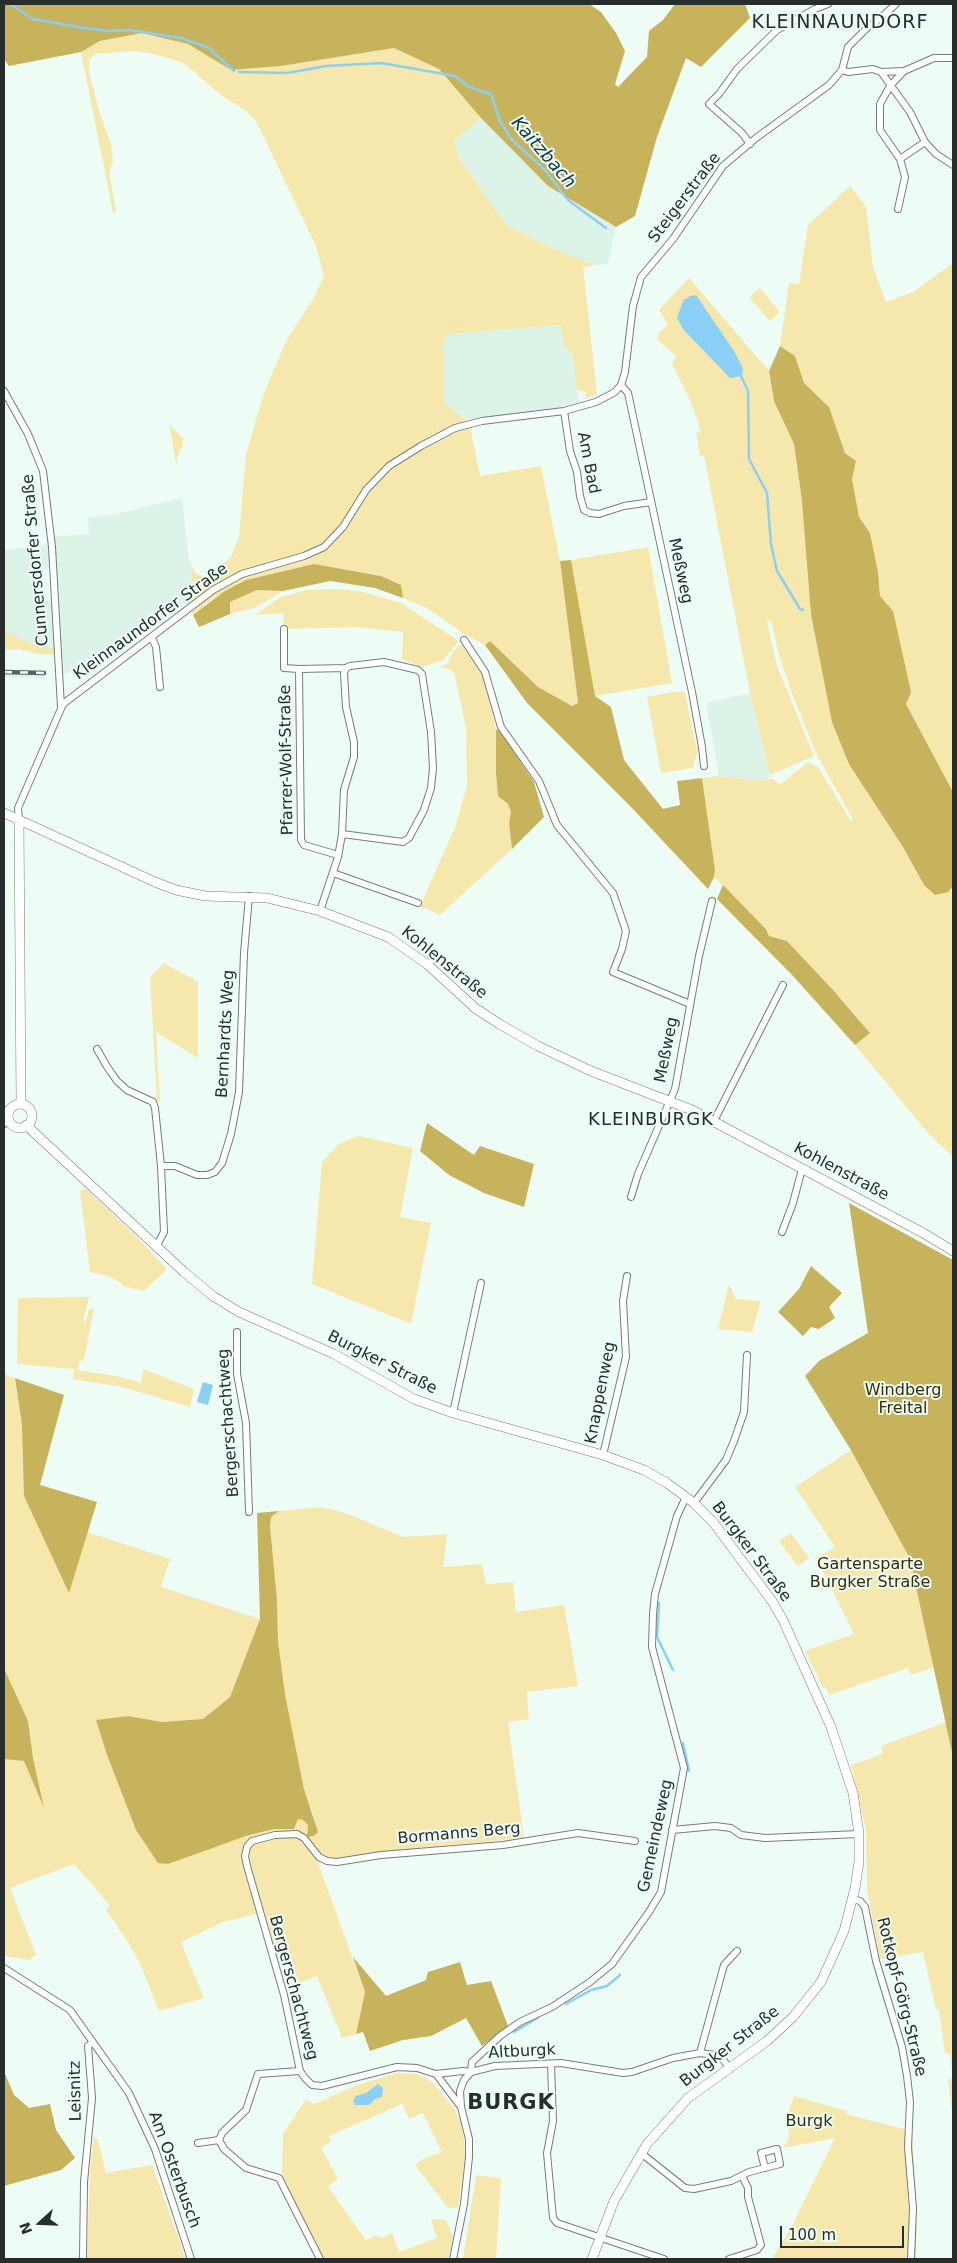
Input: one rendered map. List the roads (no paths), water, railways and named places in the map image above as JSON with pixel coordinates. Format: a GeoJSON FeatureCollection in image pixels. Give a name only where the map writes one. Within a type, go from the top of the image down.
{"type":"FeatureCollection","features":[{"type":"Feature","properties":{"kind":"main road","name":"Kohlenstraße"},"geometry":{"type":"LineString","coordinates":[[4,813],[176,890],[205,896],[267,898],[320,911],[388,937],[430,962],[461,996],[501,1025],[584,1068],[670,1101],[714,1121],[925,1234],[953,1251]]}},
{"type":"Feature","properties":{"kind":"main road"},"geometry":{"type":"LineString","coordinates":[[19,820],[21,1104],[28,1108],[31,1115],[26,1126]]}},
{"type":"Feature","properties":{"kind":"main road","name":"Burgker Straße"},"geometry":{"type":"LineString","coordinates":[[21,1104],[14,1105],[6,1110],[7,1123],[17,1127],[26,1126],[156,1247],[213,1296],[239,1312],[334,1354],[414,1399],[453,1413],[603,1454],[644,1470],[694,1503],[728,1540],[783,1620],[810,1677],[842,1756],[853,1793],[859,1834],[859,1862],[853,1899],[840,1944],[821,1982],[805,2004],[780,2030],[688,2098],[659,2129],[641,2153],[614,2202],[592,2259]]}},
{"type":"Feature","properties":{"kind":"street"},"geometry":{"type":"LineString","coordinates":[[750,144],[742,134],[709,104],[750,56],[777,30],[828,4]]}},
{"type":"Feature","properties":{"kind":"street","name":"Steigerstraße"},"geometry":{"type":"LineString","coordinates":[[621,385],[625,372],[636,288],[641,277],[673,239],[723,166],[829,85],[842,70],[848,47],[869,26],[896,4]]}},
{"type":"Feature","properties":{"kind":"street"},"geometry":{"type":"LineString","coordinates":[[842,70],[848,72],[873,69],[882,72],[904,71],[934,58],[953,58]]}},
{"type":"Feature","properties":{"kind":"street"},"geometry":{"type":"LineString","coordinates":[[898,209],[905,177],[900,159],[880,130],[880,104],[890,86],[904,71]]}},
{"type":"Feature","properties":{"kind":"street"},"geometry":{"type":"LineString","coordinates":[[882,72],[910,112],[925,142],[936,154],[953,165]]}},
{"type":"Feature","properties":{"kind":"street"},"geometry":{"type":"LineString","coordinates":[[900,159],[925,142]]}},
{"type":"Feature","properties":{"kind":"street","name":"Kleinnaundorfer Straße"},"geometry":{"type":"LineString","coordinates":[[19,820],[18,808],[61,707],[79,691],[152,638],[196,602],[227,581],[242,574],[304,556],[324,547],[343,527],[366,490],[389,466],[421,446],[468,424],[564,411],[596,402],[615,392],[621,385]]}},
{"type":"Feature","properties":{"kind":"street","name":"Meßweg"},"geometry":{"type":"LineString","coordinates":[[621,385],[628,393],[692,692],[704,766]]}},
{"type":"Feature","properties":{"kind":"street","name":"Cunnersdorfer Straße"},"geometry":{"type":"LineString","coordinates":[[4,390],[28,434],[43,471],[58,625],[61,707]]}},
{"type":"Feature","properties":{"kind":"street","name":"Am Bad"},"geometry":{"type":"LineString","coordinates":[[564,411],[570,451],[578,478],[584,510],[599,514],[624,506],[651,502]]}},
{"type":"Feature","properties":{"kind":"street","name":"Pfarrer-Wolf-Straße"},"geometry":{"type":"LineString","coordinates":[[284,630],[284,668],[346,668],[384,662],[418,670],[422,674],[431,732],[433,768],[431,788],[424,810],[409,838],[398,842],[342,834]]}},
{"type":"Feature","properties":{"kind":"street"},"geometry":{"type":"LineString","coordinates":[[152,638],[156,647],[160,687]]}},
{"type":"Feature","properties":{"kind":"street","name":"Meßweg"},"geometry":{"type":"LineString","coordinates":[[464,640],[485,672],[501,727],[539,781],[557,825],[613,893],[626,932],[613,972],[690,1004]]}},
{"type":"Feature","properties":{"kind":"street"},"geometry":{"type":"LineString","coordinates":[[320,911],[338,855],[342,834],[344,790],[354,757],[354,742],[346,707],[344,673],[346,668]]}},
{"type":"Feature","properties":{"kind":"street","name":"Pfarrer-Wolf-Straße"},"geometry":{"type":"LineString","coordinates":[[299,669],[301,840],[304,845],[338,855]]}},
{"type":"Feature","properties":{"kind":"street"},"geometry":{"type":"LineString","coordinates":[[333,873],[418,903]]}},
{"type":"Feature","properties":{"kind":"street","name":"Bernhardts Weg"},"geometry":{"type":"LineString","coordinates":[[161,1166],[175,1166],[197,1175],[207,1175],[215,1172],[222,1163],[231,1134],[239,1092],[244,954],[249,896]]}},
{"type":"Feature","properties":{"kind":"street","name":"Meßweg"},"geometry":{"type":"LineString","coordinates":[[670,1101],[676,1084],[690,1004],[712,901]]}},
{"type":"Feature","properties":{"kind":"street"},"geometry":{"type":"LineString","coordinates":[[714,1121],[784,985]]}},
{"type":"Feature","properties":{"kind":"street"},"geometry":{"type":"LineString","coordinates":[[97,1049],[106,1065],[127,1090],[153,1102],[161,1166],[164,1232],[156,1247]]}},
{"type":"Feature","properties":{"kind":"street"},"geometry":{"type":"LineString","coordinates":[[631,1197],[638,1174],[670,1101]]}},
{"type":"Feature","properties":{"kind":"street"},"geometry":{"type":"LineString","coordinates":[[782,1232],[793,1203],[802,1168]]}},
{"type":"Feature","properties":{"kind":"street","name":"Knappenweg"},"geometry":{"type":"LineString","coordinates":[[603,1454],[626,1357],[623,1301],[627,1276]]}},
{"type":"Feature","properties":{"kind":"street"},"geometry":{"type":"LineString","coordinates":[[453,1413],[481,1283]]}},
{"type":"Feature","properties":{"kind":"street","name":"Bergerschachtweg"},"geometry":{"type":"LineString","coordinates":[[237,1332],[237,1374],[246,1423],[249,1512]]}},
{"type":"Feature","properties":{"kind":"street"},"geometry":{"type":"LineString","coordinates":[[694,1503],[726,1460],[734,1441],[744,1412],[747,1356]]}},
{"type":"Feature","properties":{"kind":"street","name":"Gemeindeweg"},"geometry":{"type":"LineString","coordinates":[[471,2072],[472,2062],[500,2036],[520,2022],[552,2007],[590,1982],[619,1957],[661,1892],[684,1768],[652,1646],[652,1630],[656,1594],[677,1516],[686,1497]]}},
{"type":"Feature","properties":{"kind":"street"},"geometry":{"type":"LineString","coordinates":[[672,1830],[715,1826],[731,1828],[742,1835],[758,1838],[859,1834]]}},
{"type":"Feature","properties":{"kind":"street","name":"Bormanns Berg"},"geometry":{"type":"LineString","coordinates":[[297,1834],[304,1838],[319,1857],[327,1861],[338,1862],[381,1855],[503,1844],[578,1833],[635,1842]]}},
{"type":"Feature","properties":{"kind":"street","name":"Bergerschachtweg"},"geometry":{"type":"LineString","coordinates":[[297,1834],[274,1835],[252,1841],[247,1847],[245,1856],[284,1995],[300,2071],[312,2085],[322,2086],[397,2067],[417,2068],[436,2074],[471,2072]]}},
{"type":"Feature","properties":{"kind":"street","name":"Rotkopf-Görg-Straße"},"geometry":{"type":"LineString","coordinates":[[853,1899],[860,1901],[865,1907],[876,1961],[902,2047],[907,2076],[910,2102],[908,2146],[913,2208],[911,2259]]}},
{"type":"Feature","properties":{"kind":"street"},"geometry":{"type":"LineString","coordinates":[[700,2053],[724,1965],[737,1951]]}},
{"type":"Feature","properties":{"kind":"street","name":"Leisnitz"},"geometry":{"type":"LineString","coordinates":[[4,1968],[65,2005],[92,2043],[88,2046],[92,2098],[84,2182],[83,2259]]}},
{"type":"Feature","properties":{"kind":"street","name":"Am Osterbusch"},"geometry":{"type":"LineString","coordinates":[[92,2043],[128,2093],[139,2113],[155,2149],[191,2259]]}},
{"type":"Feature","properties":{"kind":"street","name":"Altburgk"},"geometry":{"type":"LineString","coordinates":[[453,2259],[464,2204],[469,2157],[469,2139],[461,2107],[460,2091],[464,2080],[471,2072],[494,2066],[550,2064],[578,2065],[623,2073],[632,2072],[672,2058],[700,2053],[722,2058],[729,2068]]}},
{"type":"Feature","properties":{"kind":"street"},"geometry":{"type":"LineString","coordinates":[[550,2064],[552,2121],[547,2155],[553,2218],[557,2223],[664,2259]]}},
{"type":"Feature","properties":{"kind":"street"},"geometry":{"type":"LineString","coordinates":[[219,2140],[222,2133],[246,2110],[258,2074],[300,2071]]}},
{"type":"Feature","properties":{"kind":"street"},"geometry":{"type":"LineString","coordinates":[[436,2074],[461,2107]]}},
{"type":"Feature","properties":{"kind":"street"},"geometry":{"type":"LineString","coordinates":[[198,2143],[219,2140]]}},
{"type":"Feature","properties":{"kind":"street"},"geometry":{"type":"LineString","coordinates":[[219,2140],[224,2149],[246,2168],[279,2178],[320,2259]]}},
{"type":"Feature","properties":{"kind":"street"},"geometry":{"type":"LineString","coordinates":[[641,2153],[686,2188],[694,2189],[731,2181],[764,2168]]}},
{"type":"Feature","properties":{"kind":"street"},"geometry":{"type":"LineString","coordinates":[[729,2259],[757,2250],[761,2245],[748,2197],[748,2188],[742,2176]]}},
{"type":"Feature","properties":{"kind":"water"},"geometry":{"type":"Polygon","coordinates":[[[696,295],[734,351],[743,368],[742,376],[730,378],[683,329],[677,318],[683,301],[690,296],[696,295]]]}},
{"type":"Feature","properties":{"kind":"water"},"geometry":{"type":"Polygon","coordinates":[[[203,1382],[213,1385],[208,1405],[197,1402],[203,1382]]]}},
{"type":"Feature","properties":{"kind":"water"},"geometry":{"type":"Polygon","coordinates":[[[378,2084],[383,2088],[382,2097],[375,2099],[369,2105],[355,2105],[353,2101],[356,2096],[366,2093],[378,2084]]]}},
{"type":"Feature","properties":{"kind":"waterway","name":"Kaitzbach"},"geometry":{"type":"LineString","coordinates":[[10,4],[33,19],[109,31],[130,30],[181,38],[209,48],[234,71]]}},
{"type":"Feature","properties":{"kind":"waterway","name":"Kaitzbach"},"geometry":{"type":"LineString","coordinates":[[239,72],[287,73],[326,66],[382,63],[455,76],[469,87],[491,94],[500,121],[512,140],[544,169],[568,200],[606,228]]}},
{"type":"Feature","properties":{"kind":"waterway","name":"Kaitzbach"},"geometry":{"type":"LineString","coordinates":[[740,374],[748,391],[749,459],[767,493],[771,544],[777,571],[800,609],[803,610]]}},
{"type":"Feature","properties":{"kind":"waterway"},"geometry":{"type":"LineString","coordinates":[[659,1603],[657,1637],[673,1670]]}},
{"type":"Feature","properties":{"kind":"waterway"},"geometry":{"type":"LineString","coordinates":[[683,1743],[689,1771]]}},
{"type":"Feature","properties":{"kind":"waterway"},"geometry":{"type":"LineString","coordinates":[[566,2004],[591,1990],[607,1986],[620,1975]]}},
{"type":"Feature","properties":{"kind":"waterway"},"geometry":{"type":"LineString","coordinates":[[514,2032],[539,2017]]}},
{"type":"Feature","properties":{"kind":"railway"},"geometry":{"type":"LineString","coordinates":[[4,672],[44,673]]}},
{"type":"Feature","properties":{"kind":"district","name":"KLEINNAUNDORF"},"geometry":{"type":"Point","coordinates":[840,23]}},
{"type":"Feature","properties":{"kind":"district","name":"KLEINBURGK"},"geometry":{"type":"Point","coordinates":[651,1120]}},
{"type":"Feature","properties":{"kind":"district","name":"BURGK"},"geometry":{"type":"Point","coordinates":[511,2104]}},
{"type":"Feature","properties":{"kind":"park label","name":"Windberg Freital"},"geometry":{"type":"Point","coordinates":[903,1400]}},
{"type":"Feature","properties":{"kind":"park label","name":"Gartensparte Burgker Straße"},"geometry":{"type":"Point","coordinates":[870,1574]}},
{"type":"Feature","properties":{"kind":"park label","name":"Burgk"},"geometry":{"type":"Point","coordinates":[809,2122]}}]}
